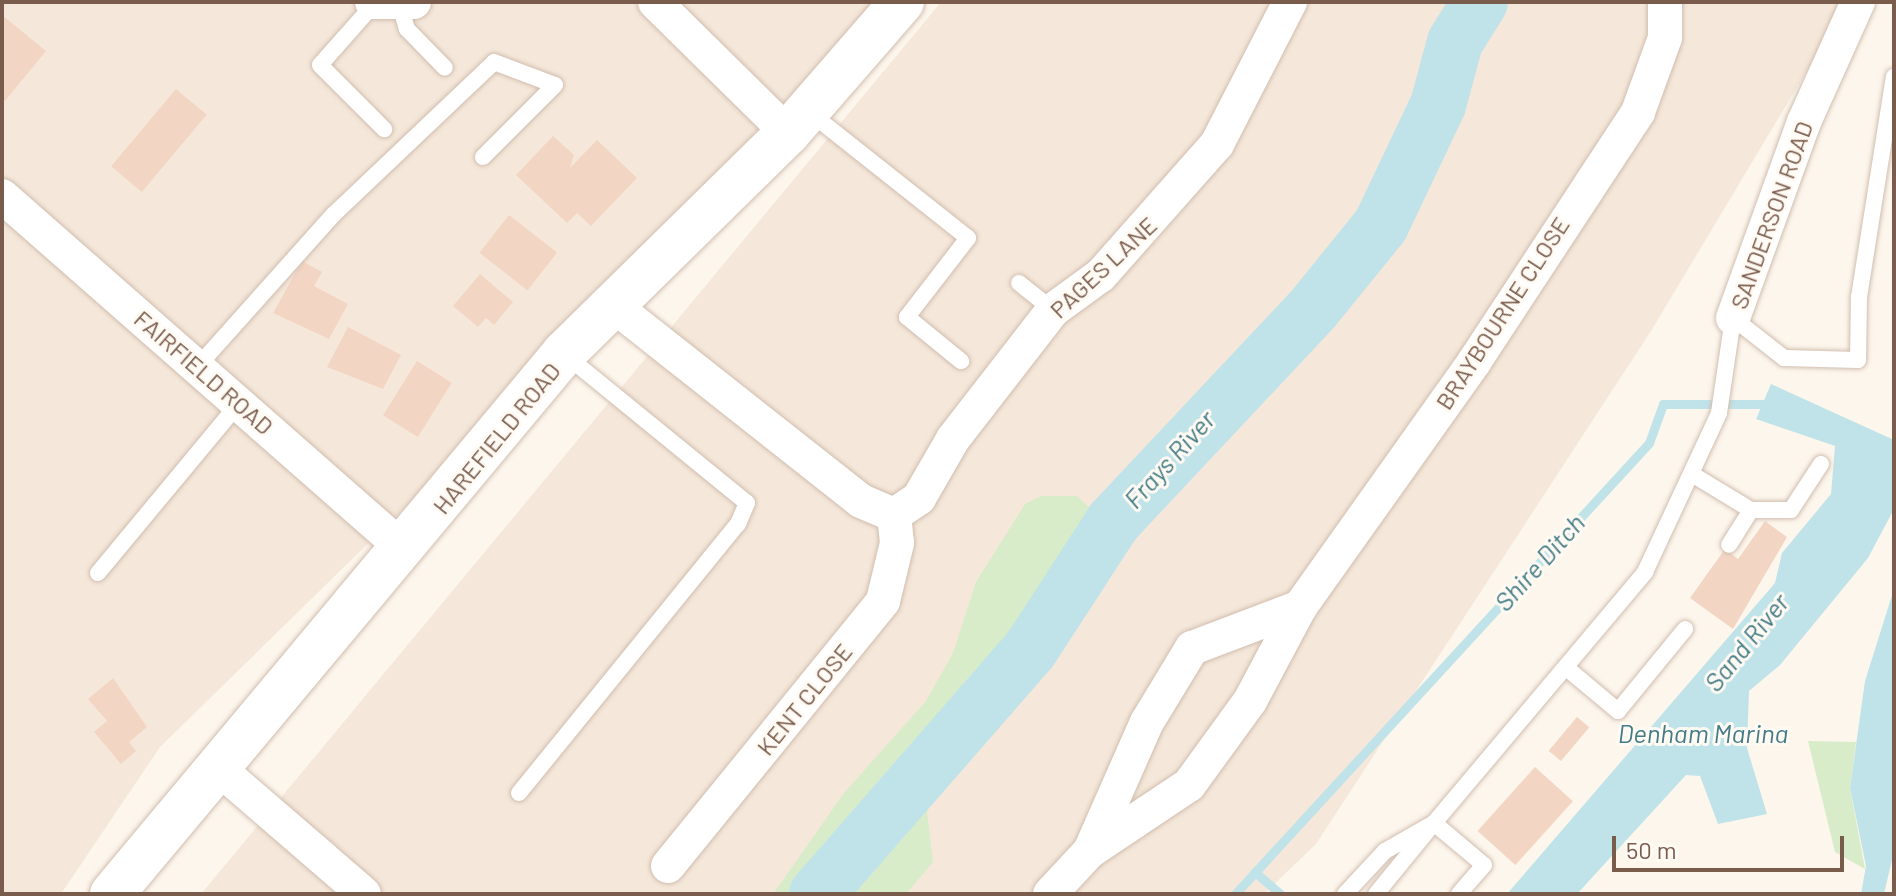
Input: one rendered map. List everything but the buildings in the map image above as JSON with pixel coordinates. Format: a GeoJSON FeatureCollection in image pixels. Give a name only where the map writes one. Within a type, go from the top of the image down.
{"type":"FeatureCollection","features":[{"type":"Feature","properties":{"kind":"main road","name":"HAREFIELD ROAD"},"geometry":{"type":"LineString","coordinates":[[112,894],[217,767],[405,550],[609,302],[798,122],[902,2]]}},
{"type":"Feature","properties":{"kind":"street"},"geometry":{"type":"LineString","coordinates":[[655,2],[798,122]]}},
{"type":"Feature","properties":{"kind":"street","name":"PAGES LANE"},"geometry":{"type":"LineString","coordinates":[[894,515],[919,498],[953,439],[1053,310],[1101,275],[1217,144],[1290,2]]}},
{"type":"Feature","properties":{"kind":"street","name":"BRAYBOURNE CLOSE"},"geometry":{"type":"LineString","coordinates":[[1050,894],[1090,851],[1189,785],[1250,701],[1300,607],[1474,362],[1638,112],[1665,38],[1665,2]]}},
{"type":"Feature","properties":{"kind":"street","name":"SANDERSON ROAD"},"geometry":{"type":"LineString","coordinates":[[1733,318],[1804,122],[1858,2]]}},
{"type":"Feature","properties":{"kind":"street","name":"FAIRFIELD ROAD"},"geometry":{"type":"LineString","coordinates":[[2,196],[405,550]]}},
{"type":"Feature","properties":{"kind":"street"},"geometry":{"type":"LineString","coordinates":[[609,302],[861,501],[894,515]]}},
{"type":"Feature","properties":{"kind":"street","name":"KENT CLOSE"},"geometry":{"type":"LineString","coordinates":[[668,866],[883,601],[897,543],[894,515]]}},
{"type":"Feature","properties":{"kind":"street","name":"BRAYBOURNE CLOSE"},"geometry":{"type":"LineString","coordinates":[[1090,851],[1140,735],[1192,648],[1300,607]]}},
{"type":"Feature","properties":{"kind":"street"},"geometry":{"type":"LineString","coordinates":[[217,767],[364,894]]}},
{"type":"Feature","properties":{"kind":"lane"},"geometry":{"type":"LineString","coordinates":[[384,129],[320,65],[390,3],[407,29],[445,68]]}},
{"type":"Feature","properties":{"kind":"lane"},"geometry":{"type":"LineString","coordinates":[[198,366],[333,215],[494,62],[555,85],[483,157]]}},
{"type":"Feature","properties":{"kind":"lane"},"geometry":{"type":"LineString","coordinates":[[1733,318],[1784,358],[1858,360],[1859,297],[1894,77]]}},
{"type":"Feature","properties":{"kind":"lane"},"geometry":{"type":"LineString","coordinates":[[798,122],[968,238],[907,317],[961,361]]}},
{"type":"Feature","properties":{"kind":"lane"},"geometry":{"type":"LineString","coordinates":[[1019,283],[1053,310]]}},
{"type":"Feature","properties":{"kind":"lane","name":"SANDERSON ROAD"},"geometry":{"type":"LineString","coordinates":[[1376,894],[1434,823],[1569,670],[1645,572],[1695,476],[1719,413],[1728,373],[1733,318]]}},
{"type":"Feature","properties":{"kind":"lane"},"geometry":{"type":"LineString","coordinates":[[519,793],[738,524],[747,503],[564,353]]}},
{"type":"Feature","properties":{"kind":"lane"},"geometry":{"type":"LineString","coordinates":[[98,573],[239,403]]}},
{"type":"Feature","properties":{"kind":"lane"},"geometry":{"type":"LineString","coordinates":[[1695,476],[1751,510],[1791,510],[1821,464]]}},
{"type":"Feature","properties":{"kind":"lane"},"geometry":{"type":"LineString","coordinates":[[1729,545],[1751,510]]}},
{"type":"Feature","properties":{"kind":"lane"},"geometry":{"type":"LineString","coordinates":[[1569,670],[1618,711],[1685,629]]}},
{"type":"Feature","properties":{"kind":"lane"},"geometry":{"type":"LineString","coordinates":[[1434,823],[1484,865],[1459,894]]}},
{"type":"Feature","properties":{"kind":"lane","name":"SANDERSON ROAD"},"geometry":{"type":"LineString","coordinates":[[1345,894],[1385,851],[1434,823]]}},
{"type":"Feature","properties":{"kind":"shaded area"},"geometry":{"type":"Polygon","coordinates":[[[2,2],[902,2],[788,133],[160,747],[61,894],[2,894],[2,2]]]}},
{"type":"Feature","properties":{"kind":"shaded area"},"geometry":{"type":"Polygon","coordinates":[[[941,2],[1848,2],[1651,331],[1316,844],[1264,894],[201,894],[941,2]]]}},
{"type":"Feature","properties":{"kind":"green space"},"geometry":{"type":"Polygon","coordinates":[[[1041,496],[1077,496],[1090,508],[1098,559],[1081,590],[1027,638],[940,776],[927,811],[933,862],[906,894],[773,894],[844,793],[926,701],[953,653],[976,582],[1025,504],[1041,496]]]}},
{"type":"Feature","properties":{"kind":"green space"},"geometry":{"type":"Polygon","coordinates":[[[1808,741],[1856,742],[1850,788],[1865,869],[1835,852],[1808,741]]]}},
{"type":"Feature","properties":{"kind":"water","name":"Denham Marina"},"geometry":{"type":"Polygon","coordinates":[[[1771,384],[1894,440],[1894,509],[1868,558],[1780,665],[1749,691],[1747,748],[1767,814],[1718,824],[1700,776],[1686,775],[1577,894],[1507,894],[1775,583],[1782,553],[1831,494],[1835,446],[1756,419],[1771,384]]]}},
{"type":"Feature","properties":{"kind":"water"},"geometry":{"type":"Polygon","coordinates":[[[1894,589],[1894,851],[1884,894],[1861,894],[1866,866],[1850,788],[1865,681],[1894,589]]]}},
{"type":"Feature","properties":{"kind":"waterway","name":"Frays River"},"geometry":{"type":"LineString","coordinates":[[817,894],[1030,650],[1113,522],[1313,309],[1381,225],[1438,105],[1455,42],[1480,2]]}},
{"type":"Feature","properties":{"kind":"waterway","name":"Shire Ditch"},"geometry":{"type":"LineString","coordinates":[[1235,894],[1649,443],[1663,404],[1774,404]]}},
{"type":"Feature","properties":{"kind":"waterway"},"geometry":{"type":"LineString","coordinates":[[1255,872],[1280,894]]}},
{"type":"Feature","properties":{"kind":"water label","name":"Sand River"},"geometry":{"type":"Point","coordinates":[1746,642]}}]}
